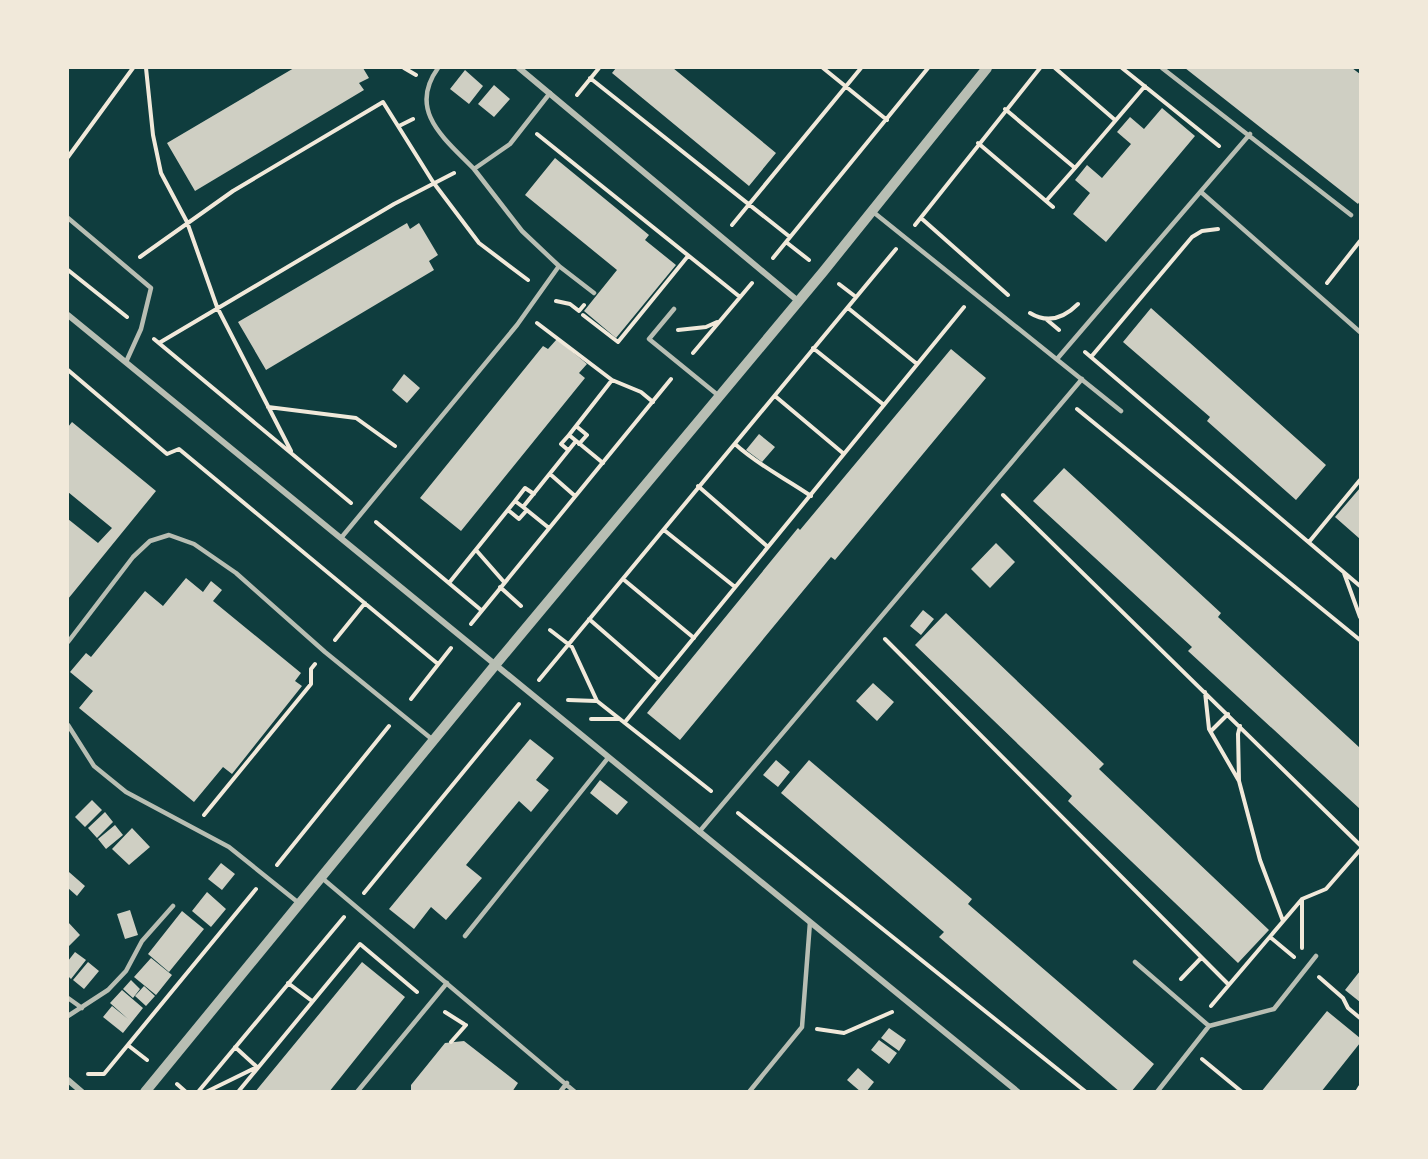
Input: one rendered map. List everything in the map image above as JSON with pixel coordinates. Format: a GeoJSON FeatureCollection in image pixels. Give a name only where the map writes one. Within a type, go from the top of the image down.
{"type":"FeatureCollection","features":[{"type":"Feature","properties":{"kind":"street"},"geometry":{"type":"LineString","coordinates":[[519,68],[798,301]]}},
{"type":"Feature","properties":{"kind":"street"},"geometry":{"type":"LineString","coordinates":[[145,1092],[798,301],[987,68]]}},
{"type":"Feature","properties":{"kind":"street"},"geometry":{"type":"LineString","coordinates":[[68,315],[1018,1092]]}},
{"type":"Feature","properties":{"kind":"street"},"geometry":{"type":"LineString","coordinates":[[68,1080],[82,1092]]}},
{"type":"Feature","properties":{"kind":"lane"},"geometry":{"type":"LineString","coordinates":[[438,68],[427,82],[427,111],[437,131],[474,169],[522,231],[559,266],[594,293]]}},
{"type":"Feature","properties":{"kind":"lane"},"geometry":{"type":"LineString","coordinates":[[1162,68],[1250,134],[1351,215]]}},
{"type":"Feature","properties":{"kind":"lane"},"geometry":{"type":"LineString","coordinates":[[474,169],[510,144],[550,93]]}},
{"type":"Feature","properties":{"kind":"lane"},"geometry":{"type":"LineString","coordinates":[[1057,359],[1250,134]]}},
{"type":"Feature","properties":{"kind":"lane"},"geometry":{"type":"LineString","coordinates":[[1201,192],[1360,332]]}},
{"type":"Feature","properties":{"kind":"lane"},"geometry":{"type":"LineString","coordinates":[[872,211],[1121,411]]}},
{"type":"Feature","properties":{"kind":"lane"},"geometry":{"type":"LineString","coordinates":[[68,218],[151,288],[141,329],[126,363]]}},
{"type":"Feature","properties":{"kind":"lane"},"geometry":{"type":"LineString","coordinates":[[341,538],[517,325],[559,266]]}},
{"type":"Feature","properties":{"kind":"lane"},"geometry":{"type":"LineString","coordinates":[[674,309],[649,339],[719,396]]}},
{"type":"Feature","properties":{"kind":"lane"},"geometry":{"type":"LineString","coordinates":[[699,832],[1082,379]]}},
{"type":"Feature","properties":{"kind":"lane"},"geometry":{"type":"LineString","coordinates":[[68,642],[133,557],[150,541],[169,535],[194,544],[236,573],[325,652],[433,741]]}},
{"type":"Feature","properties":{"kind":"lane"},"geometry":{"type":"LineString","coordinates":[[68,725],[94,766],[126,792],[229,847],[300,904]]}},
{"type":"Feature","properties":{"kind":"lane"},"geometry":{"type":"LineString","coordinates":[[465,936],[608,758]]}},
{"type":"Feature","properties":{"kind":"lane"},"geometry":{"type":"LineString","coordinates":[[322,878],[575,1092]]}},
{"type":"Feature","properties":{"kind":"lane"},"geometry":{"type":"LineString","coordinates":[[68,1016],[108,990],[126,971],[142,941],[173,906]]}},
{"type":"Feature","properties":{"kind":"lane"},"geometry":{"type":"LineString","coordinates":[[749,1092],[802,1027],[810,922]]}},
{"type":"Feature","properties":{"kind":"lane"},"geometry":{"type":"LineString","coordinates":[[1157,1092],[1209,1026],[1274,1009],[1316,956]]}},
{"type":"Feature","properties":{"kind":"lane"},"geometry":{"type":"LineString","coordinates":[[1135,962],[1209,1026]]}},
{"type":"Feature","properties":{"kind":"lane"},"geometry":{"type":"LineString","coordinates":[[357,1092],[447,983]]}},
{"type":"Feature","properties":{"kind":"lane"},"geometry":{"type":"LineString","coordinates":[[68,998],[81,1008]]}},
{"type":"Feature","properties":{"kind":"lane"},"geometry":{"type":"LineString","coordinates":[[560,1092],[567,1083]]}},
{"type":"Feature","properties":{"kind":"path"},"geometry":{"type":"LineString","coordinates":[[68,157],[133,68]]}},
{"type":"Feature","properties":{"kind":"path"},"geometry":{"type":"LineString","coordinates":[[146,68],[153,135],[161,173],[187,222],[217,307],[292,454]]}},
{"type":"Feature","properties":{"kind":"path"},"geometry":{"type":"LineString","coordinates":[[567,107],[598,68]]}},
{"type":"Feature","properties":{"kind":"path"},"geometry":{"type":"LineString","coordinates":[[823,68],[887,120]]}},
{"type":"Feature","properties":{"kind":"path"},"geometry":{"type":"LineString","coordinates":[[738,218],[861,68]]}},
{"type":"Feature","properties":{"kind":"path"},"geometry":{"type":"LineString","coordinates":[[770,261],[928,68]]}},
{"type":"Feature","properties":{"kind":"path"},"geometry":{"type":"LineString","coordinates":[[529,692],[848,308],[1040,68]]}},
{"type":"Feature","properties":{"kind":"path"},"geometry":{"type":"LineString","coordinates":[[1055,68],[1115,120]]}},
{"type":"Feature","properties":{"kind":"path"},"geometry":{"type":"LineString","coordinates":[[1122,68],[1231,156]]}},
{"type":"Feature","properties":{"kind":"path"},"geometry":{"type":"LineString","coordinates":[[590,78],[790,237]]}},
{"type":"Feature","properties":{"kind":"path"},"geometry":{"type":"LineString","coordinates":[[1046,201],[1145,86]]}},
{"type":"Feature","properties":{"kind":"path"},"geometry":{"type":"LineString","coordinates":[[126,268],[232,191],[383,102],[433,182],[479,243],[554,302]]}},
{"type":"Feature","properties":{"kind":"path"},"geometry":{"type":"LineString","coordinates":[[1005,109],[1075,168]]}},
{"type":"Feature","properties":{"kind":"path"},"geometry":{"type":"LineString","coordinates":[[525,125],[740,297]]}},
{"type":"Feature","properties":{"kind":"path"},"geometry":{"type":"LineString","coordinates":[[978,143],[1053,207]]}},
{"type":"Feature","properties":{"kind":"path"},"geometry":{"type":"LineString","coordinates":[[1209,153],[1216,144]]}},
{"type":"Feature","properties":{"kind":"path"},"geometry":{"type":"LineString","coordinates":[[159,343],[449,173],[474,169]]}},
{"type":"Feature","properties":{"kind":"path"},"geometry":{"type":"LineString","coordinates":[[921,218],[1014,300]]}},
{"type":"Feature","properties":{"kind":"path"},"geometry":{"type":"LineString","coordinates":[[1091,357],[1192,237],[1211,229],[1218,229],[1228,236]]}},
{"type":"Feature","properties":{"kind":"path"},"geometry":{"type":"LineString","coordinates":[[1317,295],[1360,241]]}},
{"type":"Feature","properties":{"kind":"path"},"geometry":{"type":"LineString","coordinates":[[786,242],[809,260]]}},
{"type":"Feature","properties":{"kind":"path"},"geometry":{"type":"LineString","coordinates":[[584,315],[618,342],[688,256]]}},
{"type":"Feature","properties":{"kind":"path"},"geometry":{"type":"LineString","coordinates":[[68,270],[481,610]]}},
{"type":"Feature","properties":{"kind":"path"},"geometry":{"type":"LineString","coordinates":[[625,722],[988,278]]}},
{"type":"Feature","properties":{"kind":"path"},"geometry":{"type":"LineString","coordinates":[[87,1074],[104,1074],[129,1046],[400,714],[481,610],[754,280]]}},
{"type":"Feature","properties":{"kind":"path"},"geometry":{"type":"LineString","coordinates":[[836,282],[856,297]]}},
{"type":"Feature","properties":{"kind":"path"},"geometry":{"type":"LineString","coordinates":[[1022,307],[1040,319],[1056,319],[1080,303]]}},
{"type":"Feature","properties":{"kind":"path"},"geometry":{"type":"LineString","coordinates":[[848,308],[917,364]]}},
{"type":"Feature","properties":{"kind":"path"},"geometry":{"type":"LineString","coordinates":[[1046,319],[1360,586]]}},
{"type":"Feature","properties":{"kind":"path"},"geometry":{"type":"LineString","coordinates":[[534,320],[612,380],[641,392],[653,402]]}},
{"type":"Feature","properties":{"kind":"path"},"geometry":{"type":"LineString","coordinates":[[676,330],[706,327],[720,320]]}},
{"type":"Feature","properties":{"kind":"path"},"geometry":{"type":"LineString","coordinates":[[813,348],[884,405]]}},
{"type":"Feature","properties":{"kind":"path"},"geometry":{"type":"LineString","coordinates":[[68,370],[167,454],[179,448],[438,664]]}},
{"type":"Feature","properties":{"kind":"path"},"geometry":{"type":"LineString","coordinates":[[568,450],[561,444],[612,380]]}},
{"type":"Feature","properties":{"kind":"path"},"geometry":{"type":"LineString","coordinates":[[775,396],[844,454]]}},
{"type":"Feature","properties":{"kind":"path"},"geometry":{"type":"LineString","coordinates":[[1065,399],[1360,640]]}},
{"type":"Feature","properties":{"kind":"path"},"geometry":{"type":"LineString","coordinates":[[268,407],[356,418],[410,457]]}},
{"type":"Feature","properties":{"kind":"path"},"geometry":{"type":"LineString","coordinates":[[508,510],[519,519],[534,494],[568,450],[587,435],[576,426]]}},
{"type":"Feature","properties":{"kind":"path"},"geometry":{"type":"LineString","coordinates":[[569,435],[603,462]]}},
{"type":"Feature","properties":{"kind":"path"},"geometry":{"type":"LineString","coordinates":[[735,444],[758,465],[776,472],[811,496]]}},
{"type":"Feature","properties":{"kind":"path"},"geometry":{"type":"LineString","coordinates":[[550,474],[575,496]]}},
{"type":"Feature","properties":{"kind":"path"},"geometry":{"type":"LineString","coordinates":[[1309,542],[1360,480]]}},
{"type":"Feature","properties":{"kind":"path"},"geometry":{"type":"LineString","coordinates":[[698,486],[768,547]]}},
{"type":"Feature","properties":{"kind":"path"},"geometry":{"type":"LineString","coordinates":[[449,584],[525,488],[534,494]]}},
{"type":"Feature","properties":{"kind":"path"},"geometry":{"type":"LineString","coordinates":[[515,501],[549,528]]}},
{"type":"Feature","properties":{"kind":"path"},"geometry":{"type":"LineString","coordinates":[[1012,503],[1360,845]]}},
{"type":"Feature","properties":{"kind":"path"},"geometry":{"type":"LineString","coordinates":[[664,530],[735,587]]}},
{"type":"Feature","properties":{"kind":"path"},"geometry":{"type":"LineString","coordinates":[[476,550],[504,582]]}},
{"type":"Feature","properties":{"kind":"path"},"geometry":{"type":"LineString","coordinates":[[1344,572],[1360,617]]}},
{"type":"Feature","properties":{"kind":"path"},"geometry":{"type":"LineString","coordinates":[[623,579],[694,638]]}},
{"type":"Feature","properties":{"kind":"path"},"geometry":{"type":"LineString","coordinates":[[500,587],[572,647],[597,701],[1086,1092]]}},
{"type":"Feature","properties":{"kind":"path"},"geometry":{"type":"LineString","coordinates":[[194,828],[311,684],[311,669],[365,603]]}},
{"type":"Feature","properties":{"kind":"path"},"geometry":{"type":"LineString","coordinates":[[589,619],[659,680]]}},
{"type":"Feature","properties":{"kind":"path"},"geometry":{"type":"LineString","coordinates":[[894,648],[1228,984]]}},
{"type":"Feature","properties":{"kind":"path"},"geometry":{"type":"LineString","coordinates":[[1205,692],[1211,731],[1239,781]]}},
{"type":"Feature","properties":{"kind":"path"},"geometry":{"type":"LineString","coordinates":[[1211,731],[1228,714]]}},
{"type":"Feature","properties":{"kind":"path"},"geometry":{"type":"LineString","coordinates":[[1240,726],[1238,734],[1239,781],[1260,860],[1283,922]]}},
{"type":"Feature","properties":{"kind":"path"},"geometry":{"type":"LineString","coordinates":[[1200,1018],[1302,899],[1326,889],[1360,850]]}},
{"type":"Feature","properties":{"kind":"path"},"geometry":{"type":"LineString","coordinates":[[1302,899],[1301,944],[1304,954]]}},
{"type":"Feature","properties":{"kind":"path"},"geometry":{"type":"LineString","coordinates":[[238,1092],[360,944],[430,1003]]}},
{"type":"Feature","properties":{"kind":"path"},"geometry":{"type":"LineString","coordinates":[[1189,971],[1201,958]]}},
{"type":"Feature","properties":{"kind":"path"},"geometry":{"type":"LineString","coordinates":[[288,983],[312,1001]]}},
{"type":"Feature","properties":{"kind":"path"},"geometry":{"type":"LineString","coordinates":[[1334,990],[1360,1018]]}},
{"type":"Feature","properties":{"kind":"path"},"geometry":{"type":"LineString","coordinates":[[802,1027],[844,1033],[910,1004]]}},
{"type":"Feature","properties":{"kind":"path"},"geometry":{"type":"LineString","coordinates":[[451,1042],[465,1025]]}},
{"type":"Feature","properties":{"kind":"path"},"geometry":{"type":"LineString","coordinates":[[129,1046],[148,1061]]}},
{"type":"Feature","properties":{"kind":"path"},"geometry":{"type":"LineString","coordinates":[[235,1047],[258,1067]]}},
{"type":"Feature","properties":{"kind":"path"},"geometry":{"type":"LineString","coordinates":[[1188,1052],[1197,1059],[1204,1060],[1242,1092]]}},
{"type":"Feature","properties":{"kind":"path"},"geometry":{"type":"LineString","coordinates":[[206,1092],[258,1067]]}},
{"type":"Feature","properties":{"kind":"path"},"geometry":{"type":"LineString","coordinates":[[174,1082],[186,1092]]}},
{"type":"Feature","properties":{"kind":"path"},"geometry":{"type":"LineString","coordinates":[[1357,1092],[1360,1087]]}},
{"type":"Feature","properties":{"kind":"building"},"geometry":{"type":"Polygon","coordinates":[[[294,68],[363,68],[369,78],[359,83],[364,90],[195,191],[167,143],[294,68]]]}},
{"type":"Feature","properties":{"kind":"building"},"geometry":{"type":"Polygon","coordinates":[[[616,68],[673,68],[776,153],[749,186],[612,73],[616,68]]]}},
{"type":"Feature","properties":{"kind":"building"},"geometry":{"type":"Polygon","coordinates":[[[1185,68],[1352,68],[1360,74],[1360,201],[1358,204],[1185,68]]]}},
{"type":"Feature","properties":{"kind":"building"},"geometry":{"type":"Polygon","coordinates":[[[465,70],[483,86],[469,104],[450,89],[465,70]]]}},
{"type":"Feature","properties":{"kind":"building"},"geometry":{"type":"Polygon","coordinates":[[[494,85],[510,99],[494,117],[478,104],[494,85]]]}},
{"type":"Feature","properties":{"kind":"building"},"geometry":{"type":"Polygon","coordinates":[[[1162,108],[1195,136],[1106,242],[1073,214],[1090,193],[1075,180],[1087,165],[1102,178],[1131,144],[1117,132],[1130,117],[1144,129],[1162,108]]]}},
{"type":"Feature","properties":{"kind":"building"},"geometry":{"type":"Polygon","coordinates":[[[555,158],[649,235],[645,240],[676,265],[616,338],[584,311],[617,270],[525,195],[555,158]]]}},
{"type":"Feature","properties":{"kind":"building"},"geometry":{"type":"Polygon","coordinates":[[[407,223],[410,229],[419,223],[438,255],[429,261],[434,270],[266,370],[238,322],[407,223]]]}},
{"type":"Feature","properties":{"kind":"building"},"geometry":{"type":"Polygon","coordinates":[[[1151,308],[1326,465],[1296,500],[1207,421],[1210,417],[1123,342],[1151,308]]]}},
{"type":"Feature","properties":{"kind":"building"},"geometry":{"type":"Polygon","coordinates":[[[557,339],[587,364],[579,373],[585,378],[461,531],[420,498],[543,346],[548,349],[557,339]]]}},
{"type":"Feature","properties":{"kind":"building"},"geometry":{"type":"Polygon","coordinates":[[[951,349],[986,378],[835,560],[831,557],[680,740],[647,713],[798,528],[800,530],[951,349]]]}},
{"type":"Feature","properties":{"kind":"building"},"geometry":{"type":"Polygon","coordinates":[[[404,374],[420,388],[407,403],[392,390],[404,374]]]}},
{"type":"Feature","properties":{"kind":"building"},"geometry":{"type":"Polygon","coordinates":[[[72,422],[156,491],[68,599],[68,519],[98,543],[112,528],[68,492],[68,427],[72,422]]]}},
{"type":"Feature","properties":{"kind":"building"},"geometry":{"type":"Polygon","coordinates":[[[759,434],[775,447],[762,462],[746,450],[759,434]]]}},
{"type":"Feature","properties":{"kind":"building"},"geometry":{"type":"Polygon","coordinates":[[[1064,468],[1221,613],[1218,617],[1360,748],[1360,809],[1188,651],[1192,647],[1033,501],[1064,468]]]}},
{"type":"Feature","properties":{"kind":"building"},"geometry":{"type":"Polygon","coordinates":[[[1360,488],[1360,539],[1335,517],[1360,488]]]}},
{"type":"Feature","properties":{"kind":"building"},"geometry":{"type":"Polygon","coordinates":[[[996,543],[1015,562],[990,588],[971,569],[996,543]]]}},
{"type":"Feature","properties":{"kind":"building"},"geometry":{"type":"Polygon","coordinates":[[[186,578],[203,592],[211,581],[222,590],[213,601],[301,673],[295,681],[302,686],[232,774],[223,767],[194,802],[79,708],[93,691],[70,672],[86,653],[91,657],[145,591],[163,606],[186,578]]]}},
{"type":"Feature","properties":{"kind":"building"},"geometry":{"type":"Polygon","coordinates":[[[923,610],[934,619],[921,635],[910,626],[923,610]]]}},
{"type":"Feature","properties":{"kind":"building"},"geometry":{"type":"Polygon","coordinates":[[[946,613],[1104,764],[1099,769],[1269,930],[1238,963],[1068,801],[1072,796],[915,645],[946,613]]]}},
{"type":"Feature","properties":{"kind":"building"},"geometry":{"type":"Polygon","coordinates":[[[873,683],[894,702],[877,721],[856,701],[873,683]]]}},
{"type":"Feature","properties":{"kind":"building"},"geometry":{"type":"Polygon","coordinates":[[[530,739],[554,758],[536,780],[549,790],[531,812],[519,801],[466,865],[482,878],[446,920],[431,907],[414,929],[389,909],[530,739]]]}},
{"type":"Feature","properties":{"kind":"building"},"geometry":{"type":"Polygon","coordinates":[[[776,760],[790,772],[778,787],[763,775],[776,760]]]}},
{"type":"Feature","properties":{"kind":"building"},"geometry":{"type":"Polygon","coordinates":[[[809,760],[972,899],[968,904],[1154,1064],[1131,1092],[1120,1092],[939,937],[944,932],[781,793],[809,760]]]}},
{"type":"Feature","properties":{"kind":"building"},"geometry":{"type":"Polygon","coordinates":[[[600,780],[628,802],[617,815],[590,793],[600,780]]]}},
{"type":"Feature","properties":{"kind":"building"},"geometry":{"type":"Polygon","coordinates":[[[92,800],[102,810],[85,827],[75,817],[92,800]]]}},
{"type":"Feature","properties":{"kind":"building"},"geometry":{"type":"Polygon","coordinates":[[[105,812],[113,822],[97,838],[88,828],[105,812]]]}},
{"type":"Feature","properties":{"kind":"building"},"geometry":{"type":"Polygon","coordinates":[[[115,825],[123,835],[106,849],[98,839],[115,825]]]}},
{"type":"Feature","properties":{"kind":"building"},"geometry":{"type":"Polygon","coordinates":[[[132,828],[150,847],[129,865],[112,849],[132,828]]]}},
{"type":"Feature","properties":{"kind":"building"},"geometry":{"type":"Polygon","coordinates":[[[221,863],[235,874],[222,890],[208,879],[221,863]]]}},
{"type":"Feature","properties":{"kind":"building"},"geometry":{"type":"Polygon","coordinates":[[[69,872],[85,886],[77,896],[68,888],[69,872]]]}},
{"type":"Feature","properties":{"kind":"building"},"geometry":{"type":"Polygon","coordinates":[[[207,892],[226,909],[211,927],[192,911],[207,892]]]}},
{"type":"Feature","properties":{"kind":"building"},"geometry":{"type":"Polygon","coordinates":[[[130,910],[138,935],[125,939],[117,914],[130,910]]]}},
{"type":"Feature","properties":{"kind":"building"},"geometry":{"type":"Polygon","coordinates":[[[182,911],[204,929],[169,972],[148,954],[182,911]]]}},
{"type":"Feature","properties":{"kind":"building"},"geometry":{"type":"Polygon","coordinates":[[[68,922],[80,935],[69,946],[68,944],[68,922]]]}},
{"type":"Feature","properties":{"kind":"building"},"geometry":{"type":"Polygon","coordinates":[[[75,952],[86,960],[71,979],[68,976],[68,961],[75,952]]]}},
{"type":"Feature","properties":{"kind":"building"},"geometry":{"type":"Polygon","coordinates":[[[151,958],[172,975],[156,995],[134,977],[151,958]]]}},
{"type":"Feature","properties":{"kind":"building"},"geometry":{"type":"Polygon","coordinates":[[[88,962],[99,971],[84,989],[73,980],[88,962]]]}},
{"type":"Feature","properties":{"kind":"building"},"geometry":{"type":"Polygon","coordinates":[[[362,962],[405,997],[329,1092],[255,1092],[362,962]]]}},
{"type":"Feature","properties":{"kind":"building"},"geometry":{"type":"Polygon","coordinates":[[[1360,971],[1360,1002],[1345,990],[1360,971]]]}},
{"type":"Feature","properties":{"kind":"building"},"geometry":{"type":"Polygon","coordinates":[[[131,980],[140,989],[133,998],[123,989],[131,980]]]}},
{"type":"Feature","properties":{"kind":"building"},"geometry":{"type":"Polygon","coordinates":[[[144,986],[155,996],[146,1006],[135,996],[144,986]]]}},
{"type":"Feature","properties":{"kind":"building"},"geometry":{"type":"Polygon","coordinates":[[[122,990],[143,1008],[123,1033],[103,1017],[112,1006],[128,1019],[110,1003],[122,990]]]}},
{"type":"Feature","properties":{"kind":"building"},"geometry":{"type":"Polygon","coordinates":[[[1327,1011],[1360,1038],[1360,1043],[1321,1092],[1261,1092],[1327,1011]]]}},
{"type":"Feature","properties":{"kind":"building"},"geometry":{"type":"Polygon","coordinates":[[[889,1028],[906,1040],[899,1051],[881,1038],[889,1028]]]}},
{"type":"Feature","properties":{"kind":"building"},"geometry":{"type":"Polygon","coordinates":[[[879,1040],[897,1053],[889,1064],[871,1050],[879,1040]]]}},
{"type":"Feature","properties":{"kind":"building"},"geometry":{"type":"Polygon","coordinates":[[[464,1041],[518,1083],[512,1092],[411,1092],[411,1085],[445,1043],[464,1041]]]}},
{"type":"Feature","properties":{"kind":"building"},"geometry":{"type":"Polygon","coordinates":[[[858,1068],[874,1082],[866,1092],[861,1092],[847,1080],[858,1068]]]}}]}
